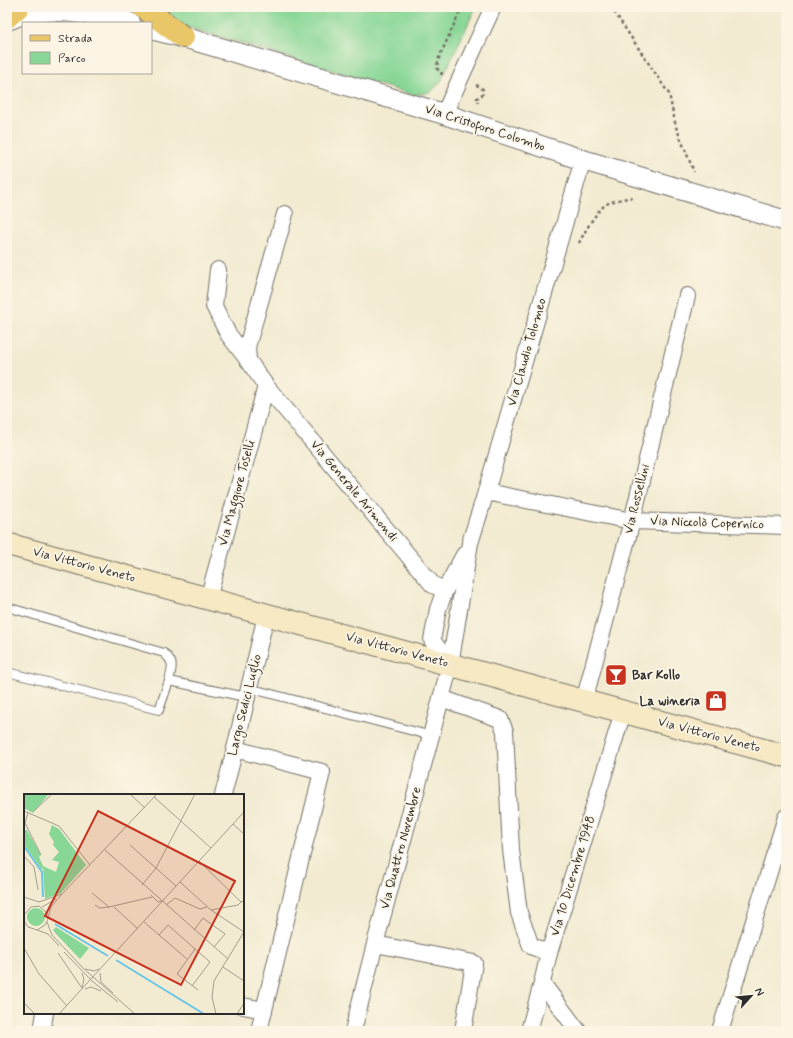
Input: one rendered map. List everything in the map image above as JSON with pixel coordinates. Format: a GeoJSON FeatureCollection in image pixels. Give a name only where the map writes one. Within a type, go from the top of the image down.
{"type":"FeatureCollection","features":[{"type":"Feature","properties":{"kind":"main road"},"geometry":{"type":"LineString","coordinates":[[7,17],[18,7]]}},
{"type":"Feature","properties":{"kind":"main road"},"geometry":{"type":"LineString","coordinates":[[143,7],[183,37]]}},
{"type":"Feature","properties":{"kind":"main road","name":"Via Vittorio Veneto"},"geometry":{"type":"LineString","coordinates":[[7,544],[786,756]]}},
{"type":"Feature","properties":{"kind":"street","name":"Via Cristoforo Colombo"},"geometry":{"type":"LineString","coordinates":[[122,7],[183,37]]}},
{"type":"Feature","properties":{"kind":"street"},"geometry":{"type":"LineString","coordinates":[[444,114],[493,7]]}},
{"type":"Feature","properties":{"kind":"street"},"geometry":{"type":"LineString","coordinates":[[7,20],[30,12],[72,12],[126,22]]}},
{"type":"Feature","properties":{"kind":"street","name":"Via Cristoforo Colombo"},"geometry":{"type":"LineString","coordinates":[[152,28],[444,114],[583,160],[786,221]]}},
{"type":"Feature","properties":{"kind":"street","name":"Via Claudio Tolomeo"},"geometry":{"type":"LineString","coordinates":[[450,665],[470,543],[583,160]]}},
{"type":"Feature","properties":{"kind":"street"},"geometry":{"type":"LineString","coordinates":[[248,360],[247,347],[285,214]]}},
{"type":"Feature","properties":{"kind":"street","name":"Via Generale Arimondi"},"geometry":{"type":"LineString","coordinates":[[218,270],[214,306],[228,334],[266,386],[433,585],[446,590]]}},
{"type":"Feature","properties":{"kind":"street","name":"Via Rossellini"},"geometry":{"type":"LineString","coordinates":[[584,701],[632,521],[687,296]]}},
{"type":"Feature","properties":{"kind":"street","name":"Via Maggiore Toselli"},"geometry":{"type":"LineString","coordinates":[[208,599],[266,386]]}},
{"type":"Feature","properties":{"kind":"street","name":"Via Niccolò Copernico"},"geometry":{"type":"LineString","coordinates":[[486,492],[632,521],[786,526]]}},
{"type":"Feature","properties":{"kind":"street","name":"Via Claudio Tolomeo"},"geometry":{"type":"LineString","coordinates":[[450,665],[432,640],[438,609],[470,543]]}},
{"type":"Feature","properties":{"kind":"street","name":"Largo Sedici Luglio"},"geometry":{"type":"LineString","coordinates":[[223,794],[266,615]]}},
{"type":"Feature","properties":{"kind":"street","name":"Via Quattro Novembre"},"geometry":{"type":"LineString","coordinates":[[353,1031],[450,665]]}},
{"type":"Feature","properties":{"kind":"street"},"geometry":{"type":"LineString","coordinates":[[441,698],[500,719],[505,731],[511,850],[519,913],[531,946],[549,953]]}},
{"type":"Feature","properties":{"kind":"street","name":"Via 10 Dicembre 1948"},"geometry":{"type":"LineString","coordinates":[[529,1031],[549,953],[623,712]]}},
{"type":"Feature","properties":{"kind":"street"},"geometry":{"type":"LineString","coordinates":[[235,749],[322,772],[259,1031]]}},
{"type":"Feature","properties":{"kind":"street"},"geometry":{"type":"LineString","coordinates":[[720,1031],[786,817]]}},
{"type":"Feature","properties":{"kind":"street"},"geometry":{"type":"LineString","coordinates":[[375,944],[474,964],[463,1031]]}},
{"type":"Feature","properties":{"kind":"street"},"geometry":{"type":"LineString","coordinates":[[542,983],[578,1031]]}},
{"type":"Feature","properties":{"kind":"street"},"geometry":{"type":"LineString","coordinates":[[244,1006],[264,1010]]}},
{"type":"Feature","properties":{"kind":"street"},"geometry":{"type":"LineString","coordinates":[[42,1031],[45,1014]]}},
{"type":"Feature","properties":{"kind":"lane"},"geometry":{"type":"LineString","coordinates":[[7,608],[164,653],[170,658],[172,663],[169,681],[159,710],[7,672]]}},
{"type":"Feature","properties":{"kind":"lane"},"geometry":{"type":"LineString","coordinates":[[169,681],[247,692],[432,736]]}},
{"type":"Feature","properties":{"kind":"path"},"geometry":{"type":"LineString","coordinates":[[449,76],[440,73],[437,68],[438,60],[462,7]]}},
{"type":"Feature","properties":{"kind":"path"},"geometry":{"type":"LineString","coordinates":[[611,7],[669,94],[676,127],[694,172],[687,169]]}},
{"type":"Feature","properties":{"kind":"path"},"geometry":{"type":"LineString","coordinates":[[474,84],[481,87],[483,90],[482,94],[477,98],[478,103],[484,106]]}},
{"type":"Feature","properties":{"kind":"path"},"geometry":{"type":"LineString","coordinates":[[577,248],[585,230],[604,205],[638,196]]}},
{"type":"Feature","properties":{"kind":"green space"},"geometry":{"type":"Polygon","coordinates":[[[157,7],[476,7],[441,81],[431,92],[414,95],[187,27],[157,7]]]}},
{"type":"Feature","properties":{"kind":"place","name":"Bar Kollo"},"geometry":{"type":"Point","coordinates":[616,675]}},
{"type":"Feature","properties":{"kind":"place","name":"La wineria"},"geometry":{"type":"Point","coordinates":[716,701]}}]}
